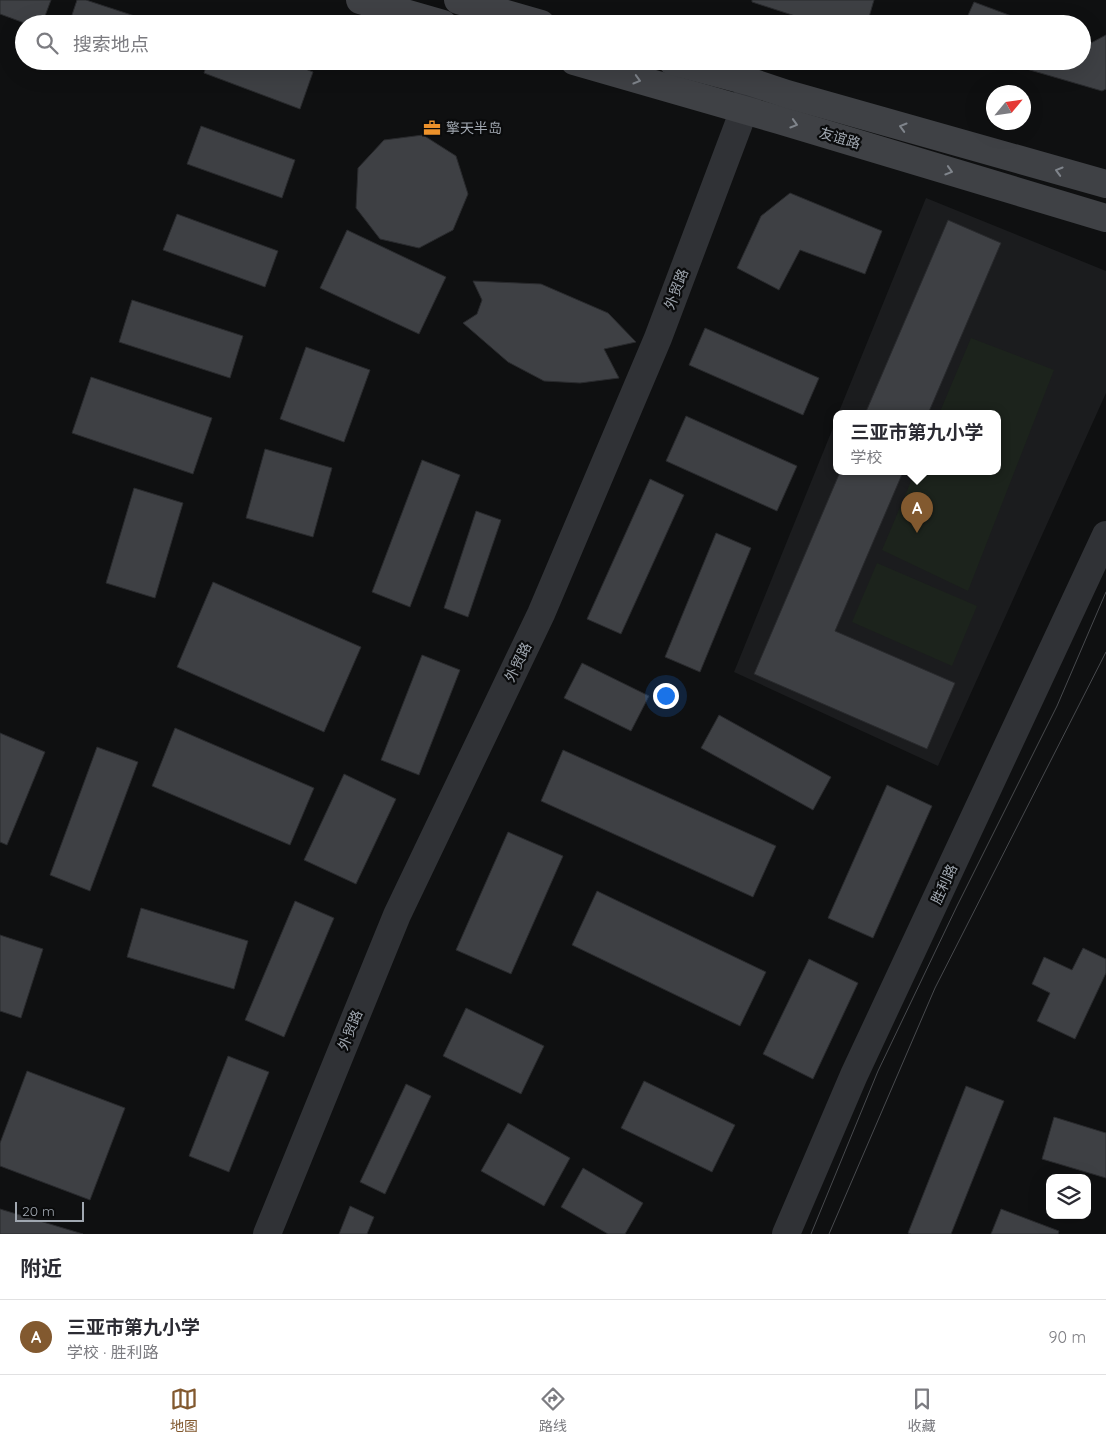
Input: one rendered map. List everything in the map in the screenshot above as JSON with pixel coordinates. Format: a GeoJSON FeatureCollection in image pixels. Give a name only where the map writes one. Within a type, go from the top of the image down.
{"type":"FeatureCollection","features":[{"type":"Feature","properties":{"kind":"main road"},"geometry":{"type":"LineString","coordinates":[[360,0],[412,15]]}},
{"type":"Feature","properties":{"kind":"main road"},"geometry":{"type":"LineString","coordinates":[[458,0],[510,15]]}},
{"type":"Feature","properties":{"kind":"main road","name":"友谊路"},"geometry":{"type":"LineString","coordinates":[[605,70],[1106,218]]}},
{"type":"Feature","properties":{"kind":"main road","name":"友谊路"},"geometry":{"type":"LineString","coordinates":[[706,70],[1106,184]]}},
{"type":"Feature","properties":{"kind":"street","name":"外贸路"},"geometry":{"type":"LineString","coordinates":[[267,1234],[397,915],[541,614],[658,338],[744,110],[751,82]]}},
{"type":"Feature","properties":{"kind":"street","name":"胜利路"},"geometry":{"type":"LineString","coordinates":[[786,1234],[854,1075],[1106,535]]}},
{"type":"Feature","properties":{"kind":"shaded area"},"geometry":{"type":"Polygon","coordinates":[[[926,198],[1106,271],[1106,393],[938,766],[734,672],[833,428],[833,475],[1001,475],[1001,410],[840,410],[926,198]]]}},
{"type":"Feature","properties":{"kind":"shaded area"},"geometry":{"type":"Polygon","coordinates":[[[971,338],[1054,370],[968,591],[882,550],[914,475],[1001,475],[1001,410],[941,410],[971,338]]]}},
{"type":"Feature","properties":{"kind":"shaded area"},"geometry":{"type":"Polygon","coordinates":[[[877,563],[977,606],[952,666],[852,622],[877,563]]]}},
{"type":"Feature","properties":{"kind":"building"},"geometry":{"type":"Polygon","coordinates":[[[0,0],[51,0],[45,15],[15,15],[15,20],[0,14],[0,0]]]}},
{"type":"Feature","properties":{"kind":"building"},"geometry":{"type":"Polygon","coordinates":[[[77,0],[86,0],[132,15],[72,15],[77,0]]]}},
{"type":"Feature","properties":{"kind":"building"},"geometry":{"type":"Polygon","coordinates":[[[752,0],[874,0],[870,15],[792,15],[752,2],[752,0]]]}},
{"type":"Feature","properties":{"kind":"building"},"geometry":{"type":"Polygon","coordinates":[[[974,2],[1009,15],[968,15],[974,2]]]}},
{"type":"Feature","properties":{"kind":"building"},"geometry":{"type":"Polygon","coordinates":[[[1106,35],[1106,89],[1102,91],[1030,70],[1091,70],[1091,43],[1106,35]]]}},
{"type":"Feature","properties":{"kind":"building"},"geometry":{"type":"Polygon","coordinates":[[[205,70],[308,70],[313,72],[300,109],[204,73],[205,70]]]}},
{"type":"Feature","properties":{"kind":"building"},"geometry":{"type":"Polygon","coordinates":[[[201,126],[295,160],[282,198],[187,164],[201,126]]]}},
{"type":"Feature","properties":{"kind":"building"},"geometry":{"type":"Polygon","coordinates":[[[423,135],[456,156],[468,194],[453,230],[419,248],[380,239],[356,208],[358,168],[384,140],[423,135]]]}},
{"type":"Feature","properties":{"kind":"building"},"geometry":{"type":"Polygon","coordinates":[[[790,193],[882,231],[865,274],[800,250],[779,290],[737,268],[761,216],[790,193]]]}},
{"type":"Feature","properties":{"kind":"building"},"geometry":{"type":"Polygon","coordinates":[[[177,214],[278,251],[265,287],[163,250],[177,214]]]}},
{"type":"Feature","properties":{"kind":"building"},"geometry":{"type":"Polygon","coordinates":[[[948,220],[1001,243],[930,410],[867,410],[948,220]]]}},
{"type":"Feature","properties":{"kind":"building"},"geometry":{"type":"Polygon","coordinates":[[[347,230],[446,277],[419,334],[320,288],[347,230]]]}},
{"type":"Feature","properties":{"kind":"building"},"geometry":{"type":"Polygon","coordinates":[[[473,281],[541,284],[608,313],[636,342],[604,349],[619,378],[580,383],[544,381],[508,362],[463,323],[477,314],[482,300],[473,281]]]}},
{"type":"Feature","properties":{"kind":"building"},"geometry":{"type":"Polygon","coordinates":[[[132,300],[243,336],[230,378],[119,342],[132,300]]]}},
{"type":"Feature","properties":{"kind":"building"},"geometry":{"type":"Polygon","coordinates":[[[705,328],[819,378],[803,415],[689,365],[705,328]]]}},
{"type":"Feature","properties":{"kind":"building"},"geometry":{"type":"Polygon","coordinates":[[[306,347],[370,370],[344,442],[280,419],[306,347]]]}},
{"type":"Feature","properties":{"kind":"building"},"geometry":{"type":"Polygon","coordinates":[[[91,377],[212,418],[193,474],[72,433],[91,377]]]}},
{"type":"Feature","properties":{"kind":"building"},"geometry":{"type":"Polygon","coordinates":[[[686,416],[797,466],[777,511],[666,461],[686,416]]]}},
{"type":"Feature","properties":{"kind":"building"},"geometry":{"type":"Polygon","coordinates":[[[265,449],[332,468],[313,537],[246,518],[265,449]]]}},
{"type":"Feature","properties":{"kind":"building"},"geometry":{"type":"Polygon","coordinates":[[[422,460],[460,475],[410,607],[372,592],[422,460]]]}},
{"type":"Feature","properties":{"kind":"building"},"geometry":{"type":"Polygon","coordinates":[[[839,475],[902,475],[835,631],[955,683],[927,749],[754,674],[839,475]]]}},
{"type":"Feature","properties":{"kind":"building"},"geometry":{"type":"Polygon","coordinates":[[[650,479],[684,495],[621,634],[587,619],[650,479]]]}},
{"type":"Feature","properties":{"kind":"building"},"geometry":{"type":"Polygon","coordinates":[[[134,488],[183,503],[155,598],[106,583],[134,488]]]}},
{"type":"Feature","properties":{"kind":"building"},"geometry":{"type":"Polygon","coordinates":[[[476,511],[501,520],[468,617],[444,608],[476,511]]]}},
{"type":"Feature","properties":{"kind":"building"},"geometry":{"type":"Polygon","coordinates":[[[716,533],[751,548],[700,672],[665,657],[716,533]]]}},
{"type":"Feature","properties":{"kind":"building"},"geometry":{"type":"Polygon","coordinates":[[[213,582],[361,647],[324,732],[177,667],[213,582]]]}},
{"type":"Feature","properties":{"kind":"building"},"geometry":{"type":"Polygon","coordinates":[[[422,655],[460,670],[419,775],[381,760],[422,655]]]}},
{"type":"Feature","properties":{"kind":"building"},"geometry":{"type":"Polygon","coordinates":[[[582,663],[649,696],[631,731],[564,698],[582,663]]]}},
{"type":"Feature","properties":{"kind":"building"},"geometry":{"type":"Polygon","coordinates":[[[719,715],[831,777],[813,810],[701,748],[719,715]]]}},
{"type":"Feature","properties":{"kind":"building"},"geometry":{"type":"Polygon","coordinates":[[[175,728],[314,788],[290,845],[152,786],[175,728]]]}},
{"type":"Feature","properties":{"kind":"building"},"geometry":{"type":"Polygon","coordinates":[[[0,733],[45,752],[7,845],[0,842],[0,733]]]}},
{"type":"Feature","properties":{"kind":"building"},"geometry":{"type":"Polygon","coordinates":[[[97,747],[138,762],[90,891],[50,875],[97,747]]]}},
{"type":"Feature","properties":{"kind":"building"},"geometry":{"type":"Polygon","coordinates":[[[563,750],[776,846],[753,897],[541,801],[563,750]]]}},
{"type":"Feature","properties":{"kind":"building"},"geometry":{"type":"Polygon","coordinates":[[[344,774],[396,799],[356,884],[304,860],[344,774]]]}},
{"type":"Feature","properties":{"kind":"building"},"geometry":{"type":"Polygon","coordinates":[[[887,785],[932,806],[873,938],[828,918],[887,785]]]}},
{"type":"Feature","properties":{"kind":"building"},"geometry":{"type":"Polygon","coordinates":[[[508,832],[563,856],[511,974],[456,950],[508,832]]]}},
{"type":"Feature","properties":{"kind":"building"},"geometry":{"type":"Polygon","coordinates":[[[597,891],[766,972],[740,1026],[572,945],[597,891]]]}},
{"type":"Feature","properties":{"kind":"building"},"geometry":{"type":"Polygon","coordinates":[[[295,901],[334,918],[284,1037],[245,1020],[295,901]]]}},
{"type":"Feature","properties":{"kind":"building"},"geometry":{"type":"Polygon","coordinates":[[[141,908],[248,941],[234,989],[127,957],[141,908]]]}},
{"type":"Feature","properties":{"kind":"building"},"geometry":{"type":"Polygon","coordinates":[[[0,935],[43,949],[21,1018],[0,1011],[0,935]]]}},
{"type":"Feature","properties":{"kind":"building"},"geometry":{"type":"Polygon","coordinates":[[[1083,948],[1106,959],[1106,973],[1075,1039],[1037,1021],[1050,993],[1032,984],[1044,957],[1072,970],[1083,948]]]}},
{"type":"Feature","properties":{"kind":"building"},"geometry":{"type":"Polygon","coordinates":[[[809,959],[858,983],[813,1079],[763,1054],[809,959]]]}},
{"type":"Feature","properties":{"kind":"building"},"geometry":{"type":"Polygon","coordinates":[[[466,1008],[544,1046],[521,1094],[443,1056],[466,1008]]]}},
{"type":"Feature","properties":{"kind":"building"},"geometry":{"type":"Polygon","coordinates":[[[228,1056],[269,1072],[229,1172],[189,1156],[228,1056]]]}},
{"type":"Feature","properties":{"kind":"building"},"geometry":{"type":"Polygon","coordinates":[[[27,1071],[125,1108],[90,1200],[0,1166],[0,1143],[27,1071]]]}},
{"type":"Feature","properties":{"kind":"building"},"geometry":{"type":"Polygon","coordinates":[[[644,1081],[735,1125],[712,1172],[621,1128],[644,1081]]]}},
{"type":"Feature","properties":{"kind":"building"},"geometry":{"type":"Polygon","coordinates":[[[406,1084],[431,1096],[385,1194],[360,1182],[406,1084]]]}},
{"type":"Feature","properties":{"kind":"building"},"geometry":{"type":"Polygon","coordinates":[[[966,1086],[1004,1101],[951,1234],[908,1233],[966,1086]]]}},
{"type":"Feature","properties":{"kind":"building"},"geometry":{"type":"Polygon","coordinates":[[[1054,1117],[1106,1133],[1106,1178],[1042,1159],[1054,1117]]]}},
{"type":"Feature","properties":{"kind":"building"},"geometry":{"type":"Polygon","coordinates":[[[508,1123],[570,1158],[544,1206],[481,1171],[508,1123]]]}},
{"type":"Feature","properties":{"kind":"building"},"geometry":{"type":"Polygon","coordinates":[[[583,1168],[643,1203],[625,1234],[608,1234],[561,1207],[583,1168]]]}},
{"type":"Feature","properties":{"kind":"building"},"geometry":{"type":"Polygon","coordinates":[[[350,1206],[374,1217],[367,1234],[339,1234],[350,1206]]]}},
{"type":"Feature","properties":{"kind":"building"},"geometry":{"type":"Polygon","coordinates":[[[0,1209],[83,1234],[0,1234],[0,1209]]]}},
{"type":"Feature","properties":{"kind":"building"},"geometry":{"type":"Polygon","coordinates":[[[1001,1209],[1059,1231],[1058,1234],[991,1234],[1001,1209]]]}},
{"type":"Feature","properties":{"kind":"tram line"},"geometry":{"type":"LineString","coordinates":[[811,1234],[878,1071],[957,906],[1057,706],[1106,592]]}},
{"type":"Feature","properties":{"kind":"tram line"},"geometry":{"type":"LineString","coordinates":[[829,1234],[935,988],[1106,652]]}},
{"type":"Feature","properties":{"kind":"place","name":"擎天半岛"},"geometry":{"type":"Point","coordinates":[432,128]}},
{"type":"Feature","properties":{"kind":"place","name":"三亚市第九小学"},"geometry":{"type":"Point","coordinates":[917,533]}}]}
